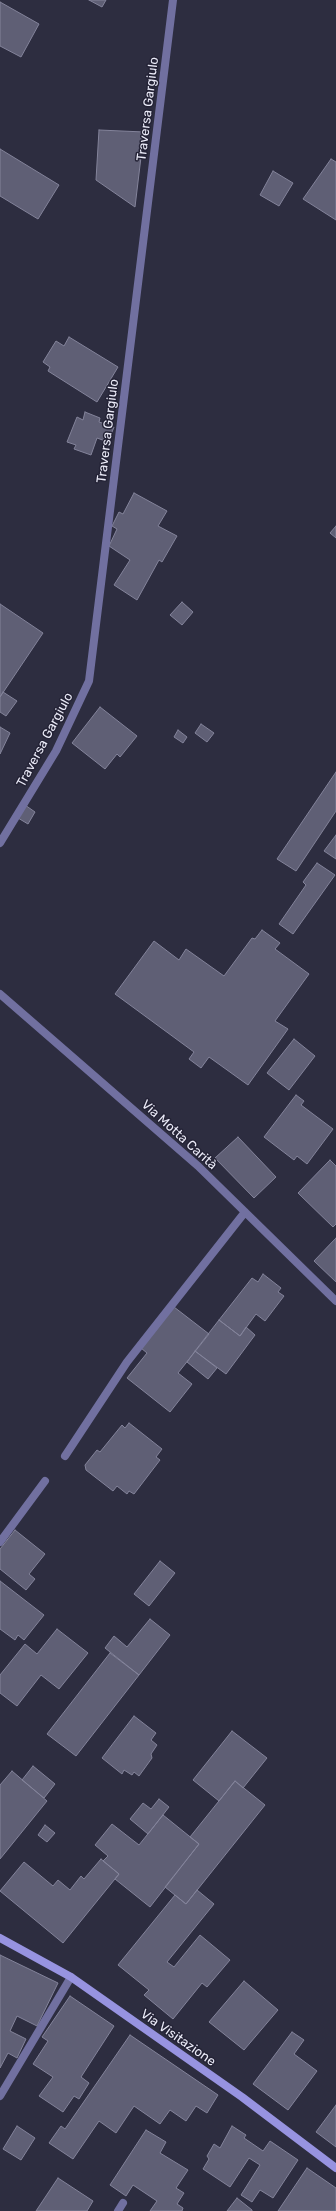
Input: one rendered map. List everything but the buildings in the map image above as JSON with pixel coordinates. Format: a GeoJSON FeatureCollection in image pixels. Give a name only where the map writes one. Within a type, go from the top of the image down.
{"type":"FeatureCollection","features":[{"type":"Feature","properties":{"kind":"street","name":"Traversa Gargiulo"},"geometry":{"type":"LineString","coordinates":[[0,843],[56,751],[90,681],[173,0]]}},
{"type":"Feature","properties":{"kind":"street","name":"Via Motta Carità"},"geometry":{"type":"LineString","coordinates":[[1,997],[198,1166],[336,1301]]}},
{"type":"Feature","properties":{"kind":"street"},"geometry":{"type":"LineString","coordinates":[[66,1456],[127,1362],[245,1212]]}},
{"type":"Feature","properties":{"kind":"street"},"geometry":{"type":"LineString","coordinates":[[0,1542],[45,1481]]}},
{"type":"Feature","properties":{"kind":"street","name":"Via Visitazione"},"geometry":{"type":"LineString","coordinates":[[0,1938],[72,1977],[242,2097],[336,2168]]}},
{"type":"Feature","properties":{"kind":"street"},"geometry":{"type":"LineString","coordinates":[[0,2096],[72,1977]]}},
{"type":"Feature","properties":{"kind":"street"},"geometry":{"type":"LineString","coordinates":[[118,2211],[123,2203]]}}]}
